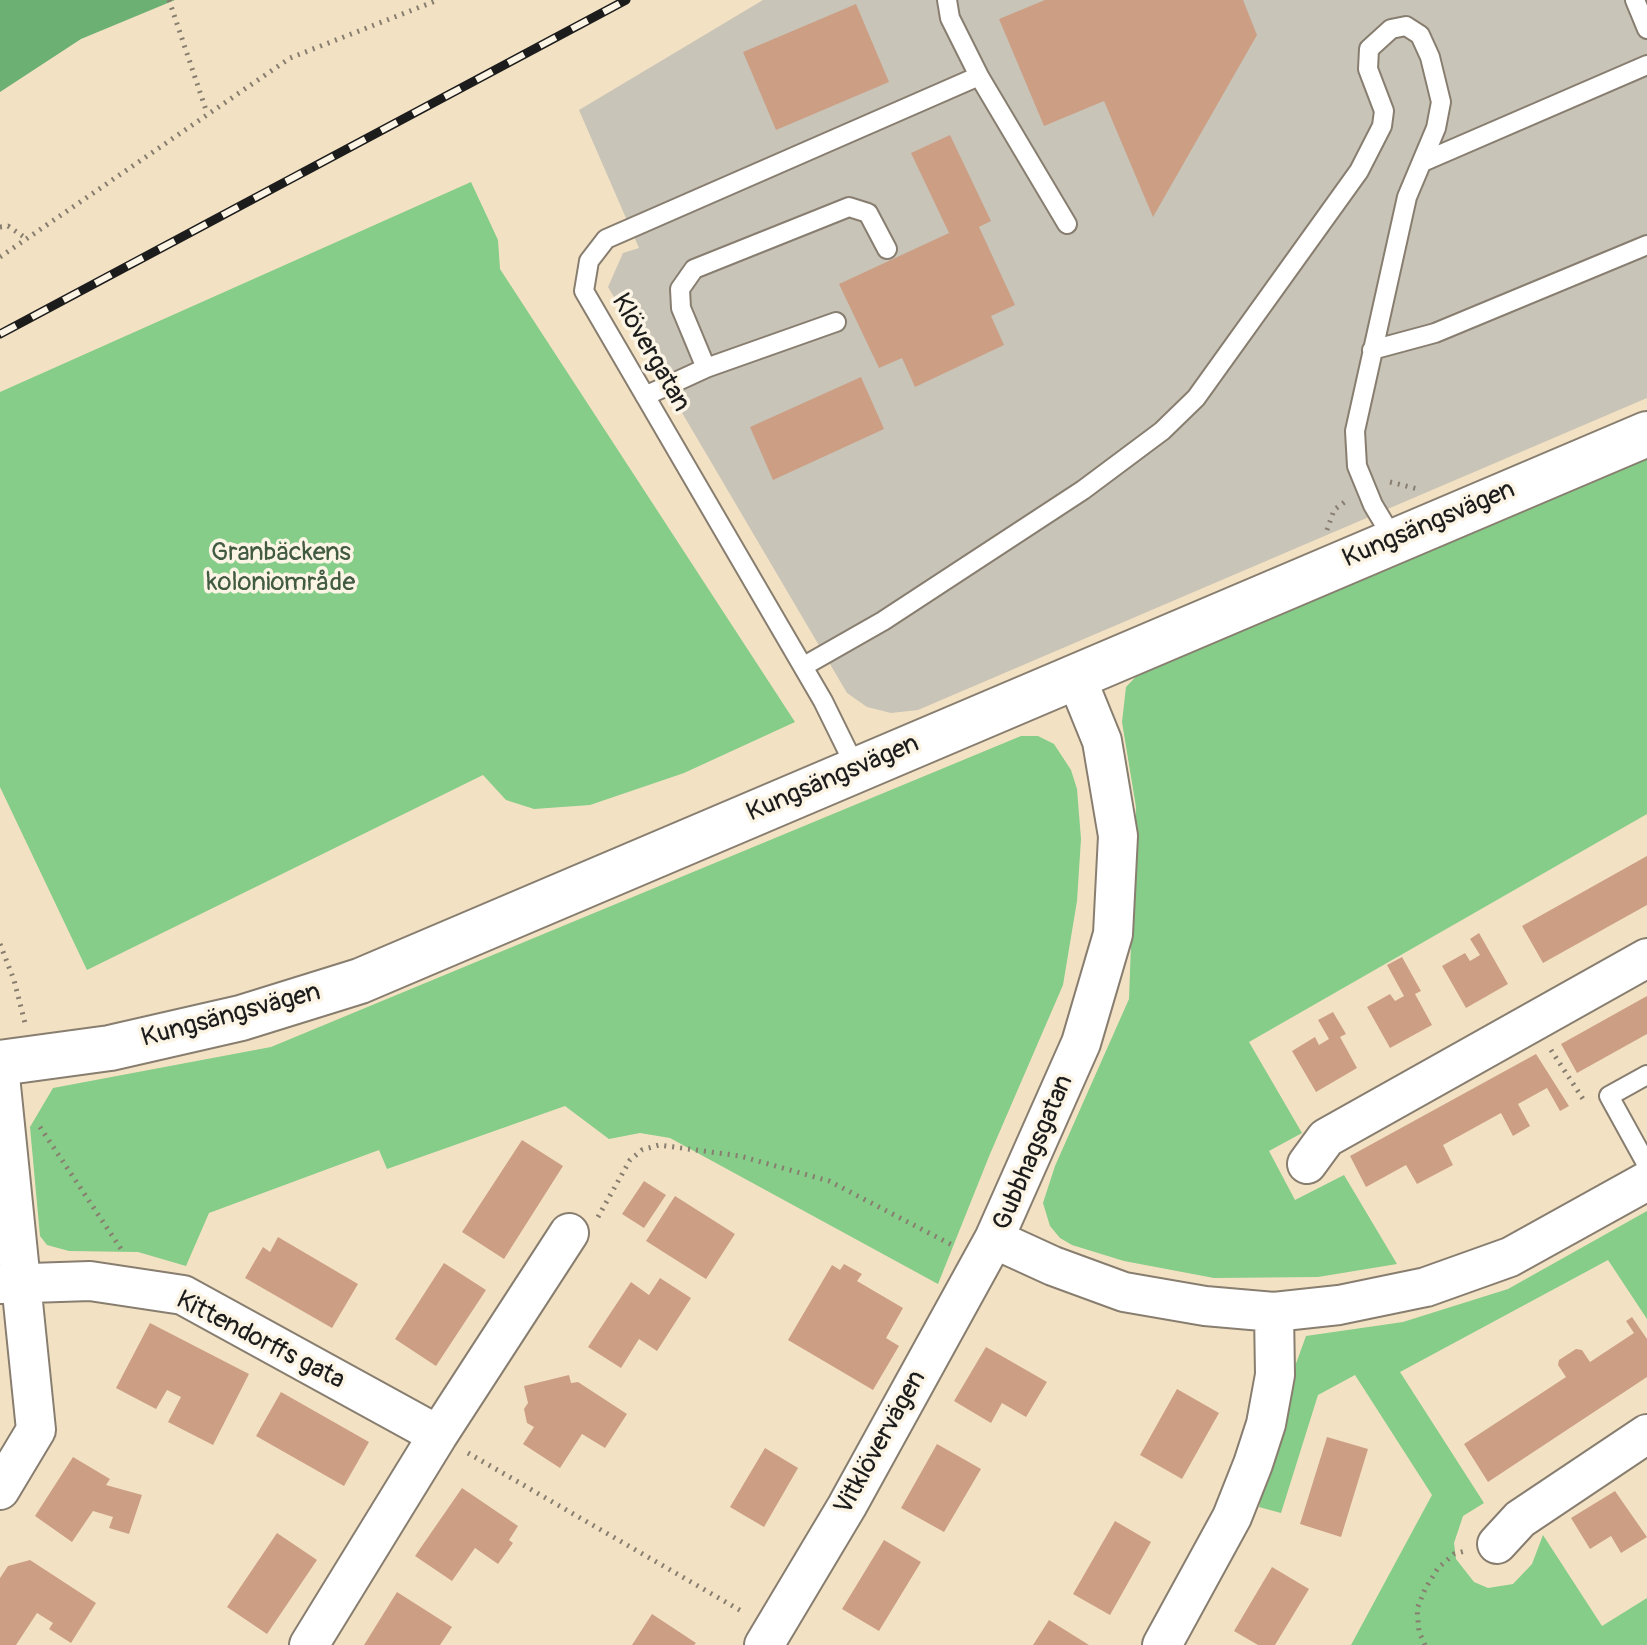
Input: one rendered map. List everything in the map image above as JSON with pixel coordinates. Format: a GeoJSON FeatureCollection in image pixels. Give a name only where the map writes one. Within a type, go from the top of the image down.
{"type":"FeatureCollection","features":[{"type":"Feature","properties":{"kind":"street","name":"Kungsängsvägen"},"geometry":{"type":"LineString","coordinates":[[0,1063],[110,1048],[226,1021],[360,981],[1647,434]]}},
{"type":"Feature","properties":{"kind":"street","name":"Gubbhagsgatan"},"geometry":{"type":"LineString","coordinates":[[1076,677],[1102,741],[1114,805],[1118,836],[1113,934],[1081,1043],[988,1250],[1053,1266],[1124,1292],[1205,1306],[1274,1312],[1339,1305],[1426,1287],[1510,1257],[1647,1181]]}},
{"type":"Feature","properties":{"kind":"street"},"geometry":{"type":"LineString","coordinates":[[1307,1164],[1326,1138],[1647,958]]}},
{"type":"Feature","properties":{"kind":"street"},"geometry":{"type":"LineString","coordinates":[[0,1490],[36,1430],[12,1284],[14,1103]]}},
{"type":"Feature","properties":{"kind":"street"},"geometry":{"type":"LineString","coordinates":[[309,1645],[438,1435],[569,1233]]}},
{"type":"Feature","properties":{"kind":"street","name":"Vitklövervägen"},"geometry":{"type":"LineString","coordinates":[[769,1638],[988,1250]]}},
{"type":"Feature","properties":{"kind":"street","name":"Kittendorffs gata"},"geometry":{"type":"LineString","coordinates":[[12,1284],[90,1281],[183,1295],[438,1435]]}},
{"type":"Feature","properties":{"kind":"street"},"geometry":{"type":"LineString","coordinates":[[1162,1645],[1232,1517],[1257,1451],[1275,1375],[1274,1312]]}},
{"type":"Feature","properties":{"kind":"street"},"geometry":{"type":"LineString","coordinates":[[1497,1544],[1520,1519],[1647,1434]]}},
{"type":"Feature","properties":{"kind":"lane"},"geometry":{"type":"LineString","coordinates":[[947,0],[950,18],[979,76],[1067,224]]}},
{"type":"Feature","properties":{"kind":"lane"},"geometry":{"type":"LineString","coordinates":[[1635,0],[1647,29]]}},
{"type":"Feature","properties":{"kind":"lane"},"geometry":{"type":"LineString","coordinates":[[804,666],[883,621],[1083,490],[1162,431],[1196,398],[1359,171],[1382,126],[1384,111],[1368,69],[1369,49],[1391,29],[1406,26],[1420,35],[1430,57],[1441,102],[1425,161],[1407,197],[1355,431],[1357,466],[1373,505],[1394,540]]}},
{"type":"Feature","properties":{"kind":"lane"},"geometry":{"type":"LineString","coordinates":[[1425,161],[1647,65]]}},
{"type":"Feature","properties":{"kind":"lane","name":"Klövergatan"},"geometry":{"type":"LineString","coordinates":[[856,768],[804,666],[584,291],[589,261],[606,239],[979,76]]}},
{"type":"Feature","properties":{"kind":"lane"},"geometry":{"type":"LineString","coordinates":[[706,368],[681,308],[680,289],[694,269],[849,207],[868,213],[887,249]]}},
{"type":"Feature","properties":{"kind":"lane"},"geometry":{"type":"LineString","coordinates":[[1372,350],[1435,333],[1647,245]]}},
{"type":"Feature","properties":{"kind":"lane"},"geometry":{"type":"LineString","coordinates":[[645,396],[706,368],[836,322]]}},
{"type":"Feature","properties":{"kind":"lane"},"geometry":{"type":"LineString","coordinates":[[1647,1075],[1609,1096],[1647,1165]]}},
{"type":"Feature","properties":{"kind":"path"},"geometry":{"type":"LineString","coordinates":[[169,0],[207,113]]}},
{"type":"Feature","properties":{"kind":"path"},"geometry":{"type":"LineString","coordinates":[[0,257],[290,58],[438,0]]}},
{"type":"Feature","properties":{"kind":"path"},"geometry":{"type":"LineString","coordinates":[[0,227],[8,226],[28,239]]}},
{"type":"Feature","properties":{"kind":"path"},"geometry":{"type":"LineString","coordinates":[[1534,1022],[1578,1096],[1593,1104],[1610,1099]]}},
{"type":"Feature","properties":{"kind":"path"},"geometry":{"type":"LineString","coordinates":[[14,1103],[126,1258],[132,1286]]}},
{"type":"Feature","properties":{"kind":"path"},"geometry":{"type":"LineString","coordinates":[[569,1233],[584,1241],[630,1160],[642,1150],[659,1145],[740,1156],[829,1181],[988,1250]]}},
{"type":"Feature","properties":{"kind":"path"},"geometry":{"type":"LineString","coordinates":[[438,1435],[769,1638]]}},
{"type":"Feature","properties":{"kind":"path"},"geometry":{"type":"LineString","coordinates":[[1425,1645],[1419,1632],[1417,1609],[1438,1568],[1454,1554],[1497,1544]]}},
{"type":"Feature","properties":{"kind":"shaded area"},"geometry":{"type":"Polygon","coordinates":[[[763,0],[1647,0],[1647,398],[918,710],[891,713],[867,707],[847,693],[608,287],[623,253],[639,248],[579,110],[763,0]]]}},
{"type":"Feature","properties":{"kind":"green space"},"geometry":{"type":"Polygon","coordinates":[[[0,0],[175,0],[81,39],[0,92],[0,0]]]}},
{"type":"Feature","properties":{"kind":"green space","name":"Granbäckens koloniområde"},"geometry":{"type":"Polygon","coordinates":[[[471,182],[498,240],[500,269],[795,722],[684,773],[590,805],[534,809],[506,800],[483,775],[87,970],[0,787],[0,392],[471,182]]]}},
{"type":"Feature","properties":{"kind":"green space"},"geometry":{"type":"Polygon","coordinates":[[[1647,456],[1647,814],[1249,1042],[1302,1133],[1269,1151],[1295,1200],[1344,1175],[1397,1264],[1318,1277],[1214,1278],[1124,1261],[1072,1245],[1060,1238],[1050,1226],[1043,1203],[1055,1166],[1129,999],[1136,807],[1122,722],[1126,687],[1148,664],[1647,456]]]}},
{"type":"Feature","properties":{"kind":"green space"},"geometry":{"type":"Polygon","coordinates":[[[1021,736],[1038,736],[1054,744],[1071,770],[1077,789],[1081,839],[1077,901],[1063,985],[938,1284],[670,1138],[640,1133],[609,1139],[565,1106],[387,1169],[379,1150],[209,1213],[186,1266],[138,1252],[69,1251],[47,1245],[40,1236],[30,1127],[53,1088],[271,1047],[1021,736]]]}},
{"type":"Feature","properties":{"kind":"green space"},"geometry":{"type":"Polygon","coordinates":[[[1647,1211],[1647,1319],[1608,1260],[1400,1372],[1484,1503],[1463,1516],[1454,1543],[1456,1559],[1474,1582],[1488,1588],[1513,1584],[1532,1564],[1543,1535],[1602,1626],[1647,1598],[1647,1645],[1351,1645],[1432,1495],[1355,1375],[1318,1395],[1281,1513],[1259,1507],[1289,1383],[1306,1336],[1403,1322],[1508,1289],[1647,1211]]]}},
{"type":"Feature","properties":{"kind":"building"},"geometry":{"type":"Polygon","coordinates":[[[1045,0],[1243,0],[1257,35],[1153,217],[1104,101],[1044,126],[999,19],[1045,0]]]}},
{"type":"Feature","properties":{"kind":"building"},"geometry":{"type":"Polygon","coordinates":[[[856,4],[889,82],[776,130],[743,52],[856,4]]]}},
{"type":"Feature","properties":{"kind":"building"},"geometry":{"type":"Polygon","coordinates":[[[950,135],[991,221],[979,227],[1015,305],[991,316],[1004,345],[915,387],[902,358],[879,368],[839,284],[949,233],[911,153],[950,135]]]}},
{"type":"Feature","properties":{"kind":"building"},"geometry":{"type":"Polygon","coordinates":[[[861,377],[884,429],[773,480],[750,427],[861,377]]]}},
{"type":"Feature","properties":{"kind":"building"},"geometry":{"type":"Polygon","coordinates":[[[1647,856],[1647,905],[1543,963],[1522,926],[1647,856]]]}},
{"type":"Feature","properties":{"kind":"building"},"geometry":{"type":"Polygon","coordinates":[[[1479,933],[1508,984],[1466,1008],[1442,966],[1465,953],[1470,961],[1480,955],[1470,939],[1479,933]]]}},
{"type":"Feature","properties":{"kind":"building"},"geometry":{"type":"Polygon","coordinates":[[[1402,957],[1421,991],[1415,994],[1432,1025],[1390,1048],[1367,1007],[1390,994],[1395,1001],[1404,996],[1387,965],[1402,957]]]}},
{"type":"Feature","properties":{"kind":"building"},"geometry":{"type":"Polygon","coordinates":[[[1647,996],[1647,1034],[1577,1073],[1561,1044],[1647,996]]]}},
{"type":"Feature","properties":{"kind":"building"},"geometry":{"type":"Polygon","coordinates":[[[1333,1012],[1346,1034],[1340,1037],[1357,1068],[1316,1092],[1292,1051],[1315,1037],[1319,1045],[1329,1039],[1318,1020],[1333,1012]]]}},
{"type":"Feature","properties":{"kind":"building"},"geometry":{"type":"Polygon","coordinates":[[[1536,1054],[1569,1106],[1560,1111],[1547,1088],[1518,1104],[1530,1126],[1513,1136],[1501,1113],[1443,1145],[1453,1165],[1417,1184],[1406,1165],[1366,1187],[1350,1156],[1536,1054]]]}},
{"type":"Feature","properties":{"kind":"building"},"geometry":{"type":"Polygon","coordinates":[[[522,1140],[563,1166],[504,1259],[462,1232],[522,1140]]]}},
{"type":"Feature","properties":{"kind":"building"},"geometry":{"type":"Polygon","coordinates":[[[644,1181],[666,1195],[644,1228],[622,1214],[644,1181]]]}},
{"type":"Feature","properties":{"kind":"building"},"geometry":{"type":"Polygon","coordinates":[[[675,1196],[735,1234],[706,1279],[646,1241],[675,1196]]]}},
{"type":"Feature","properties":{"kind":"building"},"geometry":{"type":"Polygon","coordinates":[[[278,1237],[358,1284],[332,1328],[245,1278],[263,1247],[270,1252],[278,1237]]]}},
{"type":"Feature","properties":{"kind":"building"},"geometry":{"type":"Polygon","coordinates":[[[444,1263],[486,1290],[436,1366],[395,1339],[444,1263]]]}},
{"type":"Feature","properties":{"kind":"building"},"geometry":{"type":"Polygon","coordinates":[[[844,1264],[862,1274],[857,1281],[903,1308],[886,1338],[899,1346],[873,1390],[788,1340],[832,1265],[840,1270],[844,1264]]]}},
{"type":"Feature","properties":{"kind":"building"},"geometry":{"type":"Polygon","coordinates":[[[660,1278],[691,1298],[657,1351],[639,1339],[621,1368],[588,1347],[631,1282],[649,1295],[660,1278]]]}},
{"type":"Feature","properties":{"kind":"building"},"geometry":{"type":"Polygon","coordinates":[[[1632,1317],[1647,1339],[1647,1377],[1488,1482],[1464,1444],[1566,1377],[1558,1365],[1559,1360],[1576,1349],[1582,1350],[1590,1362],[1634,1333],[1626,1321],[1632,1317]]]}},
{"type":"Feature","properties":{"kind":"building"},"geometry":{"type":"Polygon","coordinates":[[[150,1323],[249,1374],[213,1445],[168,1422],[181,1397],[167,1390],[156,1409],[116,1388],[150,1323]]]}},
{"type":"Feature","properties":{"kind":"building"},"geometry":{"type":"Polygon","coordinates":[[[986,1347],[1047,1382],[1026,1417],[1002,1403],[991,1423],[954,1401],[986,1347]]]}},
{"type":"Feature","properties":{"kind":"building"},"geometry":{"type":"Polygon","coordinates":[[[569,1375],[571,1383],[578,1382],[627,1414],[605,1448],[582,1434],[560,1468],[523,1444],[534,1427],[527,1423],[524,1409],[528,1403],[524,1386],[569,1375]]]}},
{"type":"Feature","properties":{"kind":"building"},"geometry":{"type":"Polygon","coordinates":[[[1177,1389],[1219,1413],[1182,1479],[1140,1455],[1177,1389]]]}},
{"type":"Feature","properties":{"kind":"building"},"geometry":{"type":"Polygon","coordinates":[[[281,1392],[369,1442],[344,1486],[256,1436],[281,1392]]]}},
{"type":"Feature","properties":{"kind":"building"},"geometry":{"type":"Polygon","coordinates":[[[1327,1437],[1368,1449],[1341,1537],[1300,1524],[1327,1437]]]}},
{"type":"Feature","properties":{"kind":"building"},"geometry":{"type":"Polygon","coordinates":[[[937,1444],[981,1469],[944,1532],[901,1508],[937,1444]]]}},
{"type":"Feature","properties":{"kind":"building"},"geometry":{"type":"Polygon","coordinates":[[[765,1448],[798,1468],[764,1527],[730,1507],[765,1448]]]}},
{"type":"Feature","properties":{"kind":"building"},"geometry":{"type":"Polygon","coordinates":[[[73,1457],[110,1479],[106,1485],[142,1495],[129,1534],[109,1528],[113,1517],[93,1511],[72,1542],[35,1516],[73,1457]]]}},
{"type":"Feature","properties":{"kind":"building"},"geometry":{"type":"Polygon","coordinates":[[[462,1488],[518,1526],[509,1540],[513,1543],[498,1564],[475,1548],[452,1581],[415,1556],[462,1488]]]}},
{"type":"Feature","properties":{"kind":"building"},"geometry":{"type":"Polygon","coordinates":[[[1615,1491],[1647,1537],[1621,1553],[1611,1536],[1590,1549],[1571,1518],[1615,1491]]]}},
{"type":"Feature","properties":{"kind":"building"},"geometry":{"type":"Polygon","coordinates":[[[1115,1521],[1151,1542],[1110,1615],[1073,1594],[1115,1521]]]}},
{"type":"Feature","properties":{"kind":"building"},"geometry":{"type":"Polygon","coordinates":[[[277,1533],[317,1560],[267,1634],[227,1607],[277,1533]]]}},
{"type":"Feature","properties":{"kind":"building"},"geometry":{"type":"Polygon","coordinates":[[[884,1540],[921,1562],[879,1631],[842,1609],[884,1540]]]}},
{"type":"Feature","properties":{"kind":"building"},"geometry":{"type":"Polygon","coordinates":[[[30,1560],[96,1603],[71,1643],[49,1629],[53,1623],[37,1613],[16,1645],[0,1645],[0,1578],[8,1566],[30,1560]]]}},
{"type":"Feature","properties":{"kind":"building"},"geometry":{"type":"Polygon","coordinates":[[[1272,1567],[1309,1589],[1275,1645],[1258,1645],[1234,1631],[1272,1567]]]}},
{"type":"Feature","properties":{"kind":"building"},"geometry":{"type":"Polygon","coordinates":[[[397,1592],[452,1627],[440,1645],[364,1645],[397,1592]]]}},
{"type":"Feature","properties":{"kind":"building"},"geometry":{"type":"Polygon","coordinates":[[[652,1614],[696,1643],[632,1645],[652,1614]]]}},
{"type":"Feature","properties":{"kind":"building"},"geometry":{"type":"Polygon","coordinates":[[[1049,1620],[1089,1645],[1033,1645],[1049,1620]]]}},
{"type":"Feature","properties":{"kind":"railway"},"geometry":{"type":"LineString","coordinates":[[0,334],[626,0]]}}]}
